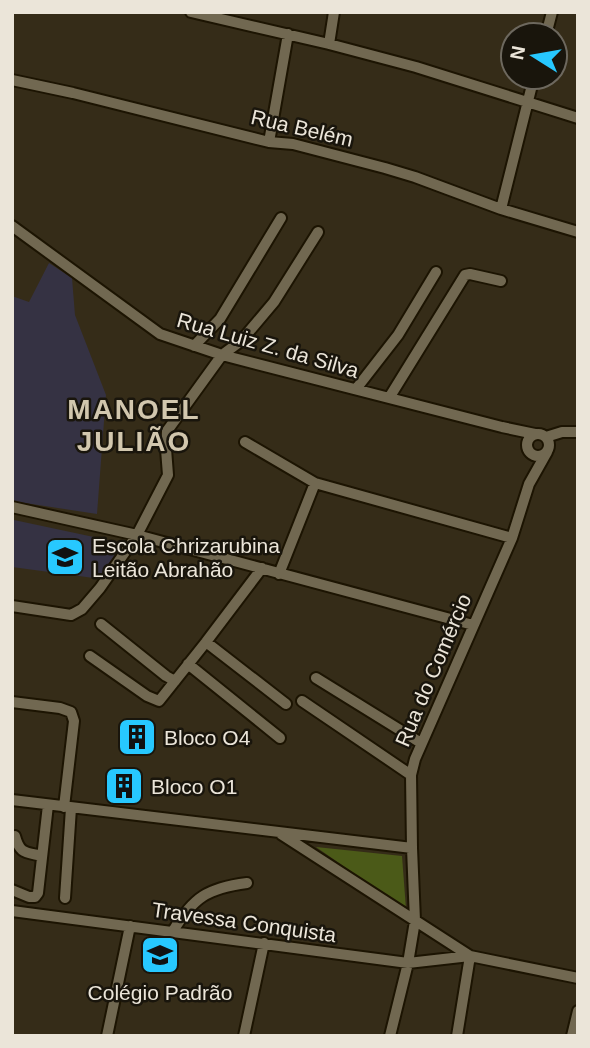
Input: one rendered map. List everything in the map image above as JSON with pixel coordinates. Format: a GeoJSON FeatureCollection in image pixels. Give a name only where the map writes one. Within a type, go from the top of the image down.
{"type":"FeatureCollection","features":[{"type":"Feature","properties":{"kind":"street"},"geometry":{"type":"LineString","coordinates":[[191,12],[416,67],[578,118]]}},
{"type":"Feature","properties":{"kind":"street"},"geometry":{"type":"LineString","coordinates":[[328,44],[334,12]]}},
{"type":"Feature","properties":{"kind":"street"},"geometry":{"type":"LineString","coordinates":[[269,142],[288,34]]}},
{"type":"Feature","properties":{"kind":"street","name":"Rua Belém"},"geometry":{"type":"LineString","coordinates":[[12,80],[269,142],[293,144],[385,168],[501,209],[578,232]]}},
{"type":"Feature","properties":{"kind":"street"},"geometry":{"type":"LineString","coordinates":[[501,209],[530,91]]}},
{"type":"Feature","properties":{"kind":"street"},"geometry":{"type":"LineString","coordinates":[[194,346],[220,319],[281,218]]}},
{"type":"Feature","properties":{"kind":"street","name":"Rua Luiz Z. da Silva"},"geometry":{"type":"LineString","coordinates":[[12,226],[160,334],[222,355],[541,435]]}},
{"type":"Feature","properties":{"kind":"street"},"geometry":{"type":"LineString","coordinates":[[12,606],[71,615],[82,609],[100,588],[137,535],[168,475],[167,431],[222,355],[241,341],[274,302],[318,232]]}},
{"type":"Feature","properties":{"kind":"street"},"geometry":{"type":"LineString","coordinates":[[356,389],[398,335],[436,272]]}},
{"type":"Feature","properties":{"kind":"street"},"geometry":{"type":"LineString","coordinates":[[389,398],[465,275],[501,281]]}},
{"type":"Feature","properties":{"kind":"street","name":"Rua Luiz Z. da Silva"},"geometry":{"type":"LineString","coordinates":[[502,427],[529,451]]}},
{"type":"Feature","properties":{"kind":"street"},"geometry":{"type":"LineString","coordinates":[[541,435],[550,443],[547,452],[538,456],[529,451],[529,438],[541,435],[577,431]]}},
{"type":"Feature","properties":{"kind":"street"},"geometry":{"type":"LineString","coordinates":[[245,442],[315,482],[512,538]]}},
{"type":"Feature","properties":{"kind":"street","name":"Rua do Comércio"},"geometry":{"type":"LineString","coordinates":[[529,451],[529,484]]}},
{"type":"Feature","properties":{"kind":"street","name":"Rua do Comércio"},"geometry":{"type":"LineString","coordinates":[[390,1036],[415,921],[411,775],[421,743],[512,538],[529,484],[547,452]]}},
{"type":"Feature","properties":{"kind":"street"},"geometry":{"type":"LineString","coordinates":[[279,573],[315,482]]}},
{"type":"Feature","properties":{"kind":"street"},"geometry":{"type":"LineString","coordinates":[[12,507],[137,535],[473,625]]}},
{"type":"Feature","properties":{"kind":"street"},"geometry":{"type":"LineString","coordinates":[[90,656],[147,696],[159,701],[262,568]]}},
{"type":"Feature","properties":{"kind":"street"},"geometry":{"type":"LineString","coordinates":[[102,624],[175,681]]}},
{"type":"Feature","properties":{"kind":"street"},"geometry":{"type":"LineString","coordinates":[[206,642],[286,704]]}},
{"type":"Feature","properties":{"kind":"street"},"geometry":{"type":"LineString","coordinates":[[188,664],[280,738]]}},
{"type":"Feature","properties":{"kind":"street"},"geometry":{"type":"LineString","coordinates":[[316,678],[421,743]]}},
{"type":"Feature","properties":{"kind":"street"},"geometry":{"type":"LineString","coordinates":[[302,701],[411,775]]}},
{"type":"Feature","properties":{"kind":"street"},"geometry":{"type":"LineString","coordinates":[[12,702],[60,708],[71,712],[74,721],[65,898]]}},
{"type":"Feature","properties":{"kind":"street"},"geometry":{"type":"LineString","coordinates":[[12,800],[412,848]]}},
{"type":"Feature","properties":{"kind":"street"},"geometry":{"type":"LineString","coordinates":[[12,890],[29,897],[35,897],[38,893],[48,805]]}},
{"type":"Feature","properties":{"kind":"street"},"geometry":{"type":"LineString","coordinates":[[279,833],[470,956],[578,978]]}},
{"type":"Feature","properties":{"kind":"street"},"geometry":{"type":"LineString","coordinates":[[15,836],[22,851],[42,856]]}},
{"type":"Feature","properties":{"kind":"street"},"geometry":{"type":"LineString","coordinates":[[173,932],[185,912],[210,891],[247,883]]}},
{"type":"Feature","properties":{"kind":"street","name":"Travessa Conquista"},"geometry":{"type":"LineString","coordinates":[[12,911],[408,963],[470,956]]}},
{"type":"Feature","properties":{"kind":"street"},"geometry":{"type":"LineString","coordinates":[[107,1036],[130,926]]}},
{"type":"Feature","properties":{"kind":"street"},"geometry":{"type":"LineString","coordinates":[[244,1036],[264,943]]}},
{"type":"Feature","properties":{"kind":"street"},"geometry":{"type":"LineString","coordinates":[[457,1036],[470,956]]}},
{"type":"Feature","properties":{"kind":"street"},"geometry":{"type":"LineString","coordinates":[[572,1036],[578,1011]]}},
{"type":"Feature","properties":{"kind":"shaded area"},"geometry":{"type":"Polygon","coordinates":[[[49,263],[72,278],[75,315],[106,395],[97,514],[12,501],[12,296],[29,302],[49,263]]]}},
{"type":"Feature","properties":{"kind":"shaded area","name":"Escola Chrizarubina Leitão Abrahão"},"geometry":{"type":"Polygon","coordinates":[[[14,520],[122,543],[125,548],[101,579],[12,567],[14,520]]]}},
{"type":"Feature","properties":{"kind":"green space"},"geometry":{"type":"Polygon","coordinates":[[[316,847],[402,856],[406,909],[405,909],[316,847]]]}},
{"type":"Feature","properties":{"kind":"place","name":"Escola Chrizarubina Leitão Abrahão"},"geometry":{"type":"Point","coordinates":[65,557]}},
{"type":"Feature","properties":{"kind":"place","name":"Bloco O4"},"geometry":{"type":"Point","coordinates":[137,737]}},
{"type":"Feature","properties":{"kind":"place","name":"Bloco O1"},"geometry":{"type":"Point","coordinates":[124,786]}},
{"type":"Feature","properties":{"kind":"place","name":"Colégio Padrão"},"geometry":{"type":"Point","coordinates":[160,955]}},
{"type":"Feature","properties":{"kind":"district","name":"MANOEL JULIÃO"},"geometry":{"type":"Point","coordinates":[134,425]}}]}
